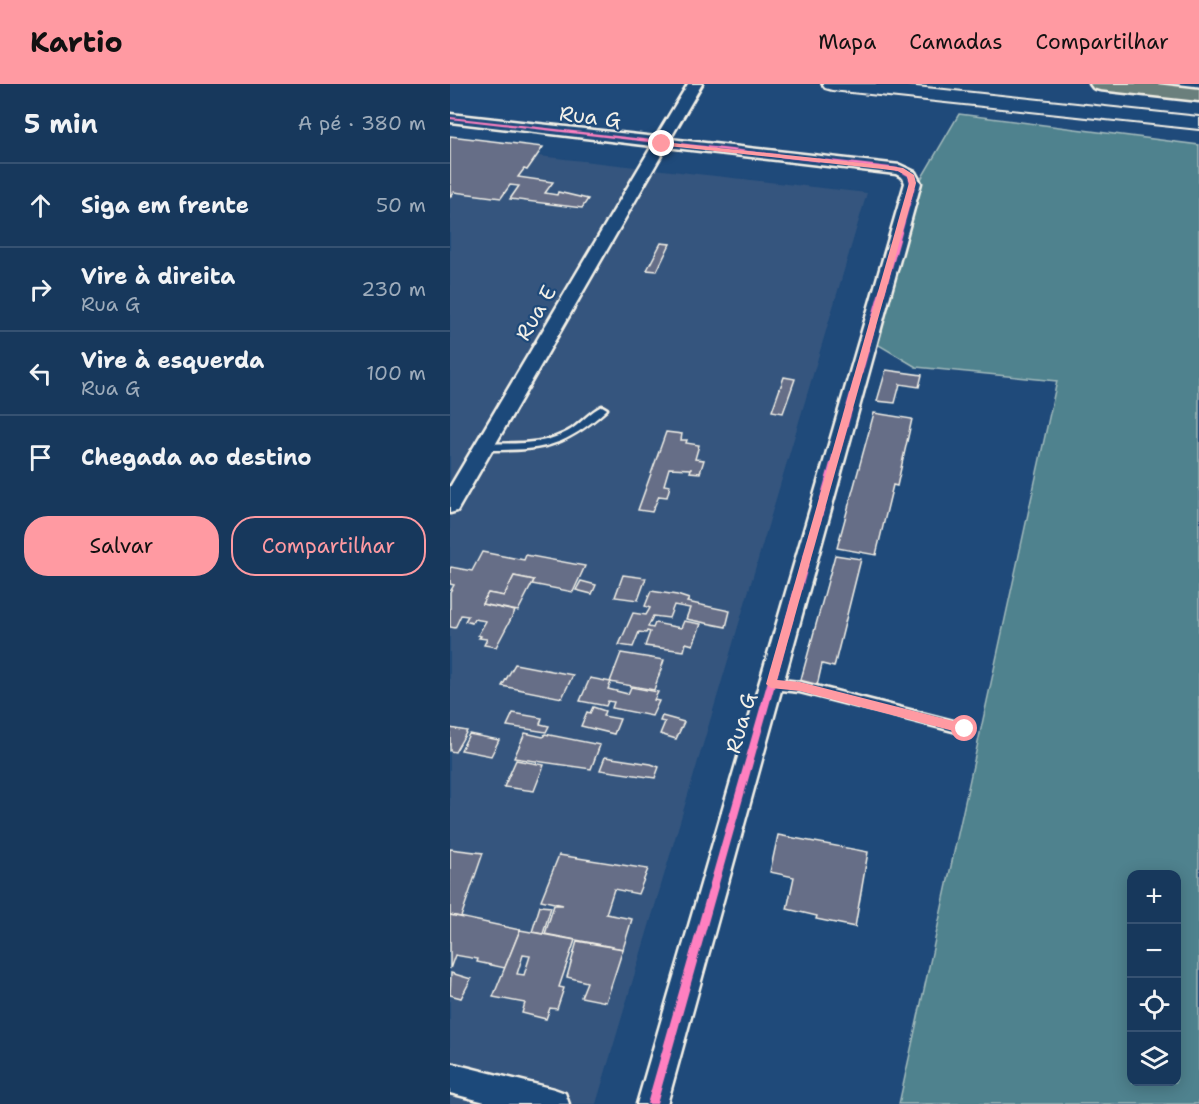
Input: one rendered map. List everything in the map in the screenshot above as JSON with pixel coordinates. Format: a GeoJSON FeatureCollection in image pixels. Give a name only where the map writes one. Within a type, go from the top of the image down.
{"type":"FeatureCollection","features":[{"type":"Feature","properties":{"kind":"highway"},"geometry":{"type":"LineString","coordinates":[[1100,84],[1199,95]]}},
{"type":"Feature","properties":{"kind":"main road"},"geometry":{"type":"LineString","coordinates":[[832,84],[1199,123]]}},
{"type":"Feature","properties":{"kind":"street","name":"Rua E"},"geometry":{"type":"LineString","coordinates":[[450,505],[695,84]]}},
{"type":"Feature","properties":{"kind":"street","name":"Rua G"},"geometry":{"type":"LineString","coordinates":[[450,118],[900,170],[910,175],[913,183],[652,1104]]}},
{"type":"Feature","properties":{"kind":"street"},"geometry":{"type":"LineString","coordinates":[[450,1078],[554,1104]]}},
{"type":"Feature","properties":{"kind":"lane"},"geometry":{"type":"LineString","coordinates":[[484,447],[543,446],[579,431],[602,409]]}},
{"type":"Feature","properties":{"kind":"lane"},"geometry":{"type":"LineString","coordinates":[[771,684],[800,687],[965,729]]}},
{"type":"Feature","properties":{"kind":"shaded area"},"geometry":{"type":"Polygon","coordinates":[[[450,146],[867,193],[596,1104],[450,1104],[450,146]]]}},
{"type":"Feature","properties":{"kind":"green space"},"geometry":{"type":"Polygon","coordinates":[[[959,114],[1199,145],[1199,1104],[899,1104],[1057,381],[916,367],[872,341],[921,179],[959,114]]]}},
{"type":"Feature","properties":{"kind":"building"},"geometry":{"type":"Polygon","coordinates":[[[450,136],[543,147],[527,170],[524,169],[518,177],[553,182],[545,193],[557,195],[558,192],[588,199],[582,208],[510,199],[519,186],[510,185],[501,198],[454,192],[450,197],[450,136]]]}},
{"type":"Feature","properties":{"kind":"building"},"geometry":{"type":"Polygon","coordinates":[[[661,243],[670,244],[657,271],[647,270],[661,243]]]}},
{"type":"Feature","properties":{"kind":"building"},"geometry":{"type":"Polygon","coordinates":[[[886,370],[922,375],[919,387],[900,384],[895,403],[877,401],[886,370]]]}},
{"type":"Feature","properties":{"kind":"building"},"geometry":{"type":"Polygon","coordinates":[[[784,377],[795,379],[783,413],[772,411],[784,377]]]}},
{"type":"Feature","properties":{"kind":"building"},"geometry":{"type":"Polygon","coordinates":[[[874,413],[912,419],[897,486],[893,485],[876,555],[837,548],[874,413]]]}},
{"type":"Feature","properties":{"kind":"building"},"geometry":{"type":"Polygon","coordinates":[[[666,432],[682,434],[681,440],[699,445],[695,459],[704,460],[700,473],[690,472],[691,469],[669,468],[664,485],[670,486],[667,497],[659,496],[652,512],[638,510],[666,432]]]}},
{"type":"Feature","properties":{"kind":"building"},"geometry":{"type":"Polygon","coordinates":[[[482,552],[524,560],[526,555],[585,566],[573,592],[532,584],[534,580],[514,576],[504,596],[488,593],[482,604],[515,611],[496,647],[484,645],[487,639],[479,638],[481,636],[478,635],[486,621],[474,619],[472,623],[465,621],[468,616],[461,615],[455,628],[450,627],[450,592],[454,585],[450,584],[450,569],[451,567],[472,571],[482,552]]]}},
{"type":"Feature","properties":{"kind":"building"},"geometry":{"type":"Polygon","coordinates":[[[835,555],[861,559],[834,667],[822,664],[817,686],[800,683],[835,555]]]}},
{"type":"Feature","properties":{"kind":"building"},"geometry":{"type":"Polygon","coordinates":[[[623,575],[646,578],[638,600],[615,597],[623,575]]]}},
{"type":"Feature","properties":{"kind":"building"},"geometry":{"type":"Polygon","coordinates":[[[514,576],[534,580],[518,611],[482,604],[488,593],[504,596],[514,576]]]}},
{"type":"Feature","properties":{"kind":"building"},"geometry":{"type":"Polygon","coordinates":[[[581,581],[596,585],[592,594],[576,590],[581,581]]]}},
{"type":"Feature","properties":{"kind":"building"},"geometry":{"type":"Polygon","coordinates":[[[651,591],[677,595],[689,599],[687,602],[730,611],[726,627],[686,619],[690,608],[674,605],[669,618],[653,616],[648,627],[653,628],[655,623],[681,628],[684,621],[701,624],[693,645],[686,643],[684,651],[645,646],[650,632],[647,631],[646,633],[639,632],[633,647],[619,645],[633,613],[646,615],[649,610],[650,608],[645,606],[651,591]]]}},
{"type":"Feature","properties":{"kind":"building"},"geometry":{"type":"Polygon","coordinates":[[[621,653],[664,660],[654,690],[610,682],[621,653]]]}},
{"type":"Feature","properties":{"kind":"building"},"geometry":{"type":"Polygon","coordinates":[[[515,664],[573,675],[562,698],[502,686],[515,664]]]}},
{"type":"Feature","properties":{"kind":"building"},"geometry":{"type":"Polygon","coordinates":[[[590,678],[611,682],[608,689],[628,694],[631,687],[658,692],[654,700],[659,701],[652,716],[612,708],[614,702],[608,701],[606,706],[580,701],[590,678]]]}},
{"type":"Feature","properties":{"kind":"building"},"geometry":{"type":"Polygon","coordinates":[[[593,707],[605,711],[603,716],[620,719],[614,734],[581,726],[587,712],[590,713],[593,707]]]}},
{"type":"Feature","properties":{"kind":"building"},"geometry":{"type":"Polygon","coordinates":[[[513,713],[542,718],[540,724],[549,726],[546,732],[507,726],[513,713]]]}},
{"type":"Feature","properties":{"kind":"building"},"geometry":{"type":"Polygon","coordinates":[[[662,716],[684,722],[676,739],[660,734],[665,722],[660,721],[662,716]]]}},
{"type":"Feature","properties":{"kind":"building"},"geometry":{"type":"Polygon","coordinates":[[[450,728],[467,731],[455,752],[450,751],[450,728]]]}},
{"type":"Feature","properties":{"kind":"building"},"geometry":{"type":"Polygon","coordinates":[[[525,733],[543,737],[545,734],[600,745],[591,769],[514,758],[525,733]]]}},
{"type":"Feature","properties":{"kind":"building"},"geometry":{"type":"Polygon","coordinates":[[[469,734],[499,740],[491,756],[461,750],[469,734]]]}},
{"type":"Feature","properties":{"kind":"building"},"geometry":{"type":"Polygon","coordinates":[[[605,757],[659,767],[655,778],[600,770],[605,757]]]}},
{"type":"Feature","properties":{"kind":"building"},"geometry":{"type":"Polygon","coordinates":[[[516,760],[544,765],[534,791],[504,787],[516,760]]]}},
{"type":"Feature","properties":{"kind":"building"},"geometry":{"type":"Polygon","coordinates":[[[778,835],[868,852],[855,927],[816,919],[817,916],[787,909],[794,877],[770,872],[778,835]]]}},
{"type":"Feature","properties":{"kind":"building"},"geometry":{"type":"Polygon","coordinates":[[[450,849],[483,853],[461,917],[450,915],[450,849]]]}},
{"type":"Feature","properties":{"kind":"building"},"geometry":{"type":"Polygon","coordinates":[[[559,855],[648,869],[638,894],[614,889],[606,914],[632,919],[623,949],[545,934],[554,905],[563,905],[541,900],[559,855]]]}},
{"type":"Feature","properties":{"kind":"building"},"geometry":{"type":"Polygon","coordinates":[[[540,906],[551,907],[543,934],[532,932],[540,906]]]}},
{"type":"Feature","properties":{"kind":"building"},"geometry":{"type":"Polygon","coordinates":[[[450,915],[520,930],[505,968],[477,962],[478,959],[455,955],[450,969],[450,915]]]}},
{"type":"Feature","properties":{"kind":"building"},"geometry":{"type":"Polygon","coordinates":[[[520,930],[575,940],[559,987],[564,988],[557,1009],[550,1008],[546,1019],[522,1013],[525,1003],[493,997],[520,930]],[[523,955],[517,974],[524,975],[530,956],[523,955]]]}},
{"type":"Feature","properties":{"kind":"building"},"geometry":{"type":"Polygon","coordinates":[[[577,941],[623,949],[606,1002],[581,997],[587,982],[567,977],[577,941]]]}},
{"type":"Feature","properties":{"kind":"building"},"geometry":{"type":"Polygon","coordinates":[[[451,973],[471,979],[461,998],[450,995],[451,973]]]}},
{"type":"Feature","properties":{"kind":"cycle path"},"geometry":{"type":"LineString","coordinates":[[450,118],[900,170],[910,175],[913,183],[652,1104]]}},
{"type":"Feature","properties":{"kind":"route"},"geometry":{"type":"LineString","coordinates":[[662,144],[882,167],[907,172],[910,175],[913,183],[771,684],[800,687],[965,729]]}}]}
